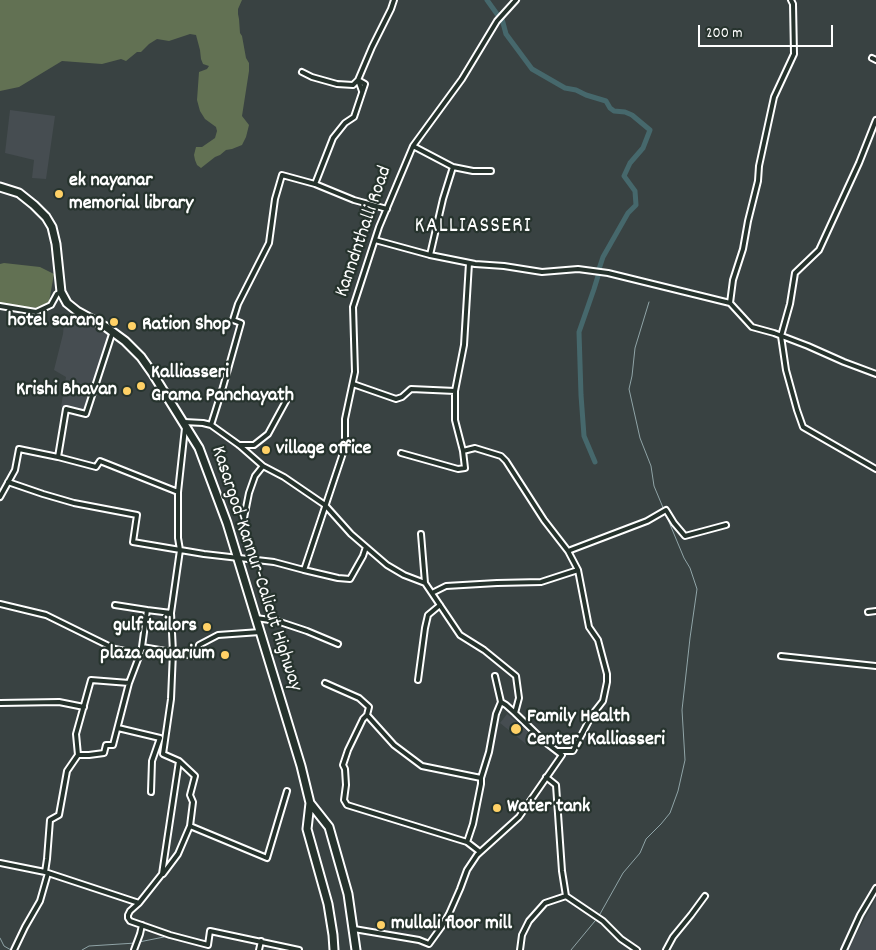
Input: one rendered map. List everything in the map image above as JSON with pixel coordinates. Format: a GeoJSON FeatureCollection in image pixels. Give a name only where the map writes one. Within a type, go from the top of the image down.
{"type":"FeatureCollection","features":[{"type":"Feature","properties":{"kind":"highway"},"geometry":{"type":"LineString","coordinates":[[0,187],[19,193],[34,204],[46,217],[52,228],[56,244],[61,292]]}},
{"type":"Feature","properties":{"kind":"highway","name":"Kasargod-Kannur-Calicut Highway"},"geometry":{"type":"LineString","coordinates":[[61,292],[67,303],[113,331],[141,356],[199,448],[227,523],[291,732],[310,803],[307,829],[328,904],[334,950]]}},
{"type":"Feature","properties":{"kind":"highway","name":"Kasargod-Kannur-Calicut Highway"},"geometry":{"type":"LineString","coordinates":[[310,803],[329,827],[348,894],[356,950]]}},
{"type":"Feature","properties":{"kind":"street"},"geometry":{"type":"LineString","coordinates":[[302,72],[337,84],[353,85],[358,80],[394,0]]}},
{"type":"Feature","properties":{"kind":"street","name":"Kanndnthalli Road"},"geometry":{"type":"LineString","coordinates":[[304,570],[345,447],[345,419],[355,372],[354,307],[375,240],[413,146],[462,79],[497,21],[516,0]]}},
{"type":"Feature","properties":{"kind":"street"},"geometry":{"type":"LineString","coordinates":[[730,303],[734,280],[744,249],[774,97],[794,54],[793,4],[791,0]]}},
{"type":"Feature","properties":{"kind":"street"},"geometry":{"type":"LineString","coordinates":[[315,184],[333,138],[345,123],[354,117],[365,84],[358,80]]}},
{"type":"Feature","properties":{"kind":"street"},"geometry":{"type":"LineString","coordinates":[[876,120],[859,163],[819,250],[795,273],[790,304],[781,336],[786,370],[803,427],[876,469]]}},
{"type":"Feature","properties":{"kind":"street"},"geometry":{"type":"LineString","coordinates":[[413,146],[452,168],[491,171]]}},
{"type":"Feature","properties":{"kind":"street"},"geometry":{"type":"LineString","coordinates":[[430,255],[452,168]]}},
{"type":"Feature","properties":{"kind":"street"},"geometry":{"type":"LineString","coordinates":[[211,425],[241,323],[233,320],[238,304],[270,243],[275,199],[282,175],[315,184],[354,200],[387,209]]}},
{"type":"Feature","properties":{"kind":"street"},"geometry":{"type":"LineString","coordinates":[[375,240],[469,263],[542,272],[578,269],[598,272],[730,303],[752,327],[808,346],[876,374]]}},
{"type":"Feature","properties":{"kind":"street"},"geometry":{"type":"LineString","coordinates":[[401,453],[458,469],[465,468],[463,451],[455,420],[455,390],[464,345],[469,263]]}},
{"type":"Feature","properties":{"kind":"street"},"geometry":{"type":"LineString","coordinates":[[0,306],[36,312],[51,305],[57,294],[61,292]]}},
{"type":"Feature","properties":{"kind":"street"},"geometry":{"type":"LineString","coordinates":[[58,457],[66,409],[86,414],[113,331]]}},
{"type":"Feature","properties":{"kind":"street"},"geometry":{"type":"LineString","coordinates":[[353,384],[396,399],[402,397],[411,389],[455,390]]}},
{"type":"Feature","properties":{"kind":"street"},"geometry":{"type":"LineString","coordinates":[[239,445],[254,445],[268,434],[286,401]]}},
{"type":"Feature","properties":{"kind":"street"},"geometry":{"type":"LineString","coordinates":[[208,945],[170,935],[130,921],[128,918],[130,911],[139,903],[178,854],[190,826],[193,802],[190,795],[195,776],[179,760],[163,754],[171,699],[173,652],[171,613],[180,550],[178,538],[178,492],[185,424],[203,423],[211,425],[239,445],[263,466],[284,477],[325,505],[351,534],[387,565],[404,575],[425,583],[460,635],[484,650],[516,676],[519,698],[515,713]]}},
{"type":"Feature","properties":{"kind":"street"},"geometry":{"type":"LineString","coordinates":[[463,451],[475,448],[501,456],[506,461],[544,520],[568,551],[578,570],[589,627],[598,640],[607,674],[607,682],[603,701],[592,715],[573,751],[557,751]]}},
{"type":"Feature","properties":{"kind":"street"},"geometry":{"type":"LineString","coordinates":[[0,497],[15,470],[19,449],[96,467],[100,461],[178,492]]}},
{"type":"Feature","properties":{"kind":"street"},"geometry":{"type":"LineString","coordinates":[[244,518],[255,476],[263,466]]}},
{"type":"Feature","properties":{"kind":"street"},"geometry":{"type":"LineString","coordinates":[[8,482],[74,503],[137,515],[133,542],[274,562],[338,578],[350,579],[366,547]]}},
{"type":"Feature","properties":{"kind":"street"},"geometry":{"type":"LineString","coordinates":[[568,551],[647,521],[664,512],[685,536],[726,525]]}},
{"type":"Feature","properties":{"kind":"street"},"geometry":{"type":"LineString","coordinates":[[421,534],[425,583]]}},
{"type":"Feature","properties":{"kind":"street"},"geometry":{"type":"LineString","coordinates":[[432,592],[446,586],[497,582],[541,582],[578,570]]}},
{"type":"Feature","properties":{"kind":"street"},"geometry":{"type":"LineString","coordinates":[[0,604],[46,615],[116,649],[140,654]]}},
{"type":"Feature","properties":{"kind":"street"},"geometry":{"type":"LineString","coordinates":[[115,605],[171,613]]}},
{"type":"Feature","properties":{"kind":"street"},"geometry":{"type":"LineString","coordinates":[[418,680],[428,615],[440,605]]}},
{"type":"Feature","properties":{"kind":"street"},"geometry":{"type":"LineString","coordinates":[[78,755],[104,753],[106,745],[113,745],[128,683],[142,647],[147,610]]}},
{"type":"Feature","properties":{"kind":"street"},"geometry":{"type":"LineString","coordinates":[[868,612],[876,611]]}},
{"type":"Feature","properties":{"kind":"street"},"geometry":{"type":"LineString","coordinates":[[256,618],[285,624],[338,644]]}},
{"type":"Feature","properties":{"kind":"street"},"geometry":{"type":"LineString","coordinates":[[142,647],[195,656],[199,645],[218,635],[260,632]]}},
{"type":"Feature","properties":{"kind":"street"},"geometry":{"type":"LineString","coordinates":[[781,656],[876,666]]}},
{"type":"Feature","properties":{"kind":"street"},"geometry":{"type":"LineString","coordinates":[[467,842],[481,778],[489,752],[496,714],[501,702],[494,676]]}},
{"type":"Feature","properties":{"kind":"street"},"geometry":{"type":"LineString","coordinates":[[14,949],[40,901],[46,873],[50,820],[59,815],[67,771],[78,755],[76,734],[91,680],[128,683]]}},
{"type":"Feature","properties":{"kind":"street"},"geometry":{"type":"LineString","coordinates":[[326,683],[359,698],[368,707],[367,716],[363,719],[343,765],[346,785],[344,800],[347,805],[467,842],[480,852]]}},
{"type":"Feature","properties":{"kind":"street"},"geometry":{"type":"LineString","coordinates":[[0,703],[59,702],[84,707]]}},
{"type":"Feature","properties":{"kind":"street"},"geometry":{"type":"LineString","coordinates":[[354,929],[419,940],[429,944],[449,914],[467,870],[480,852],[519,816],[562,755],[501,702]]}},
{"type":"Feature","properties":{"kind":"street"},"geometry":{"type":"LineString","coordinates":[[367,716],[394,745],[422,766],[481,778]]}},
{"type":"Feature","properties":{"kind":"street"},"geometry":{"type":"LineString","coordinates":[[118,728],[160,738],[152,760],[150,792]]}},
{"type":"Feature","properties":{"kind":"street"},"geometry":{"type":"LineString","coordinates":[[162,874],[179,760]]}},
{"type":"Feature","properties":{"kind":"street"},"geometry":{"type":"LineString","coordinates":[[546,777],[556,785],[562,871],[566,896],[603,921],[621,939],[637,950]]}},
{"type":"Feature","properties":{"kind":"street"},"geometry":{"type":"LineString","coordinates":[[190,826],[267,858],[287,791]]}},
{"type":"Feature","properties":{"kind":"street"},"geometry":{"type":"LineString","coordinates":[[0,863],[46,873],[139,903]]}},
{"type":"Feature","properties":{"kind":"street"},"geometry":{"type":"LineString","coordinates":[[844,950],[860,915],[876,888]]}},
{"type":"Feature","properties":{"kind":"street"},"geometry":{"type":"LineString","coordinates":[[520,950],[522,935],[529,921],[544,903],[566,896]]}},
{"type":"Feature","properties":{"kind":"street"},"geometry":{"type":"LineString","coordinates":[[666,950],[673,937],[705,896]]}},
{"type":"Feature","properties":{"kind":"street"},"geometry":{"type":"LineString","coordinates":[[134,950],[142,924]]}},
{"type":"Feature","properties":{"kind":"street"},"geometry":{"type":"LineString","coordinates":[[208,950],[210,931],[299,950]]}},
{"type":"Feature","properties":{"kind":"street"},"geometry":{"type":"LineString","coordinates":[[259,950],[261,941]]}},
{"type":"Feature","properties":{"kind":"shaded area"},"geometry":{"type":"Polygon","coordinates":[[[10,110],[55,116],[46,179],[32,178],[34,160],[5,153],[10,110]]]}},
{"type":"Feature","properties":{"kind":"shaded area"},"geometry":{"type":"Polygon","coordinates":[[[65,313],[109,334],[85,412],[61,407],[66,377],[54,370],[63,334],[65,313]]]}},
{"type":"Feature","properties":{"kind":"shaded area","name":"Family Health Center, Kalliasseri"},"geometry":{"type":"Polygon","coordinates":[[[507,714],[532,735],[526,744],[500,723],[507,714]]]}},
{"type":"Feature","properties":{"kind":"shaded area"},"geometry":{"type":"Polygon","coordinates":[[[876,898],[876,950],[848,950],[850,946],[876,898]]]}},
{"type":"Feature","properties":{"kind":"green space"},"geometry":{"type":"Polygon","coordinates":[[[0,0],[242,0],[238,14],[240,33],[249,63],[249,71],[242,116],[249,125],[242,145],[226,150],[201,168],[197,165],[194,155],[196,147],[202,147],[215,138],[217,131],[216,127],[205,119],[200,111],[197,100],[199,72],[207,69],[209,66],[203,64],[196,35],[190,34],[169,41],[157,39],[126,61],[121,59],[102,64],[62,61],[19,87],[0,91],[0,0]]]}},
{"type":"Feature","properties":{"kind":"green space"},"geometry":{"type":"Polygon","coordinates":[[[0,264],[40,267],[54,274],[49,302],[42,308],[0,304],[0,264]]]}},
{"type":"Feature","properties":{"kind":"waterway"},"geometry":{"type":"LineString","coordinates":[[487,0],[497,14]]}},
{"type":"Feature","properties":{"kind":"waterway"},"geometry":{"type":"LineString","coordinates":[[502,19],[506,34],[532,69],[565,88],[606,101],[614,111],[632,115],[650,130],[643,148],[630,163],[624,176],[635,191],[636,205],[628,213],[603,257],[599,269]]}},
{"type":"Feature","properties":{"kind":"waterway"},"geometry":{"type":"LineString","coordinates":[[595,462],[584,436],[579,332],[598,276]]}},
{"type":"Feature","properties":{"kind":"waterway"},"geometry":{"type":"LineString","coordinates":[[600,914],[623,873],[640,853],[646,839],[670,813],[678,791],[685,760],[682,710],[697,589],[690,568],[654,486],[651,466],[640,438],[629,389],[635,348],[649,302]]}},
{"type":"Feature","properties":{"kind":"waterway"},"geometry":{"type":"LineString","coordinates":[[571,950],[595,921]]}},
{"type":"Feature","properties":{"kind":"waterway"},"geometry":{"type":"LineString","coordinates":[[139,942],[164,937]]}},
{"type":"Feature","properties":{"kind":"waterway"},"geometry":{"type":"LineString","coordinates":[[0,938],[4,946],[11,950]]}},
{"type":"Feature","properties":{"kind":"waterway"},"geometry":{"type":"LineString","coordinates":[[82,950],[89,946],[136,943]]}},
{"type":"Feature","properties":{"kind":"place","name":"ek nayanar memorial library"},"geometry":{"type":"Point","coordinates":[59,194]}},
{"type":"Feature","properties":{"kind":"place","name":"hotel sarang"},"geometry":{"type":"Point","coordinates":[114,322]}},
{"type":"Feature","properties":{"kind":"place","name":"Ration Shop"},"geometry":{"type":"Point","coordinates":[132,326]}},
{"type":"Feature","properties":{"kind":"place","name":"Kalliasseri Grama Panchayath"},"geometry":{"type":"Point","coordinates":[141,386]}},
{"type":"Feature","properties":{"kind":"place","name":"Krishi Bhavan"},"geometry":{"type":"Point","coordinates":[127,391]}},
{"type":"Feature","properties":{"kind":"place","name":"village office"},"geometry":{"type":"Point","coordinates":[266,450]}},
{"type":"Feature","properties":{"kind":"place","name":"gulf tailors"},"geometry":{"type":"Point","coordinates":[207,627]}},
{"type":"Feature","properties":{"kind":"place","name":"plaza aquarium"},"geometry":{"type":"Point","coordinates":[225,655]}},
{"type":"Feature","properties":{"kind":"place","name":"Family Health Center, Kalliasseri"},"geometry":{"type":"Point","coordinates":[516,729]}},
{"type":"Feature","properties":{"kind":"place","name":"Water tank"},"geometry":{"type":"Point","coordinates":[497,808]}},
{"type":"Feature","properties":{"kind":"place","name":"mullali floor mill"},"geometry":{"type":"Point","coordinates":[381,925]}},
{"type":"Feature","properties":{"kind":"district","name":"KALLIASSERI"},"geometry":{"type":"Point","coordinates":[473,228]}}]}
